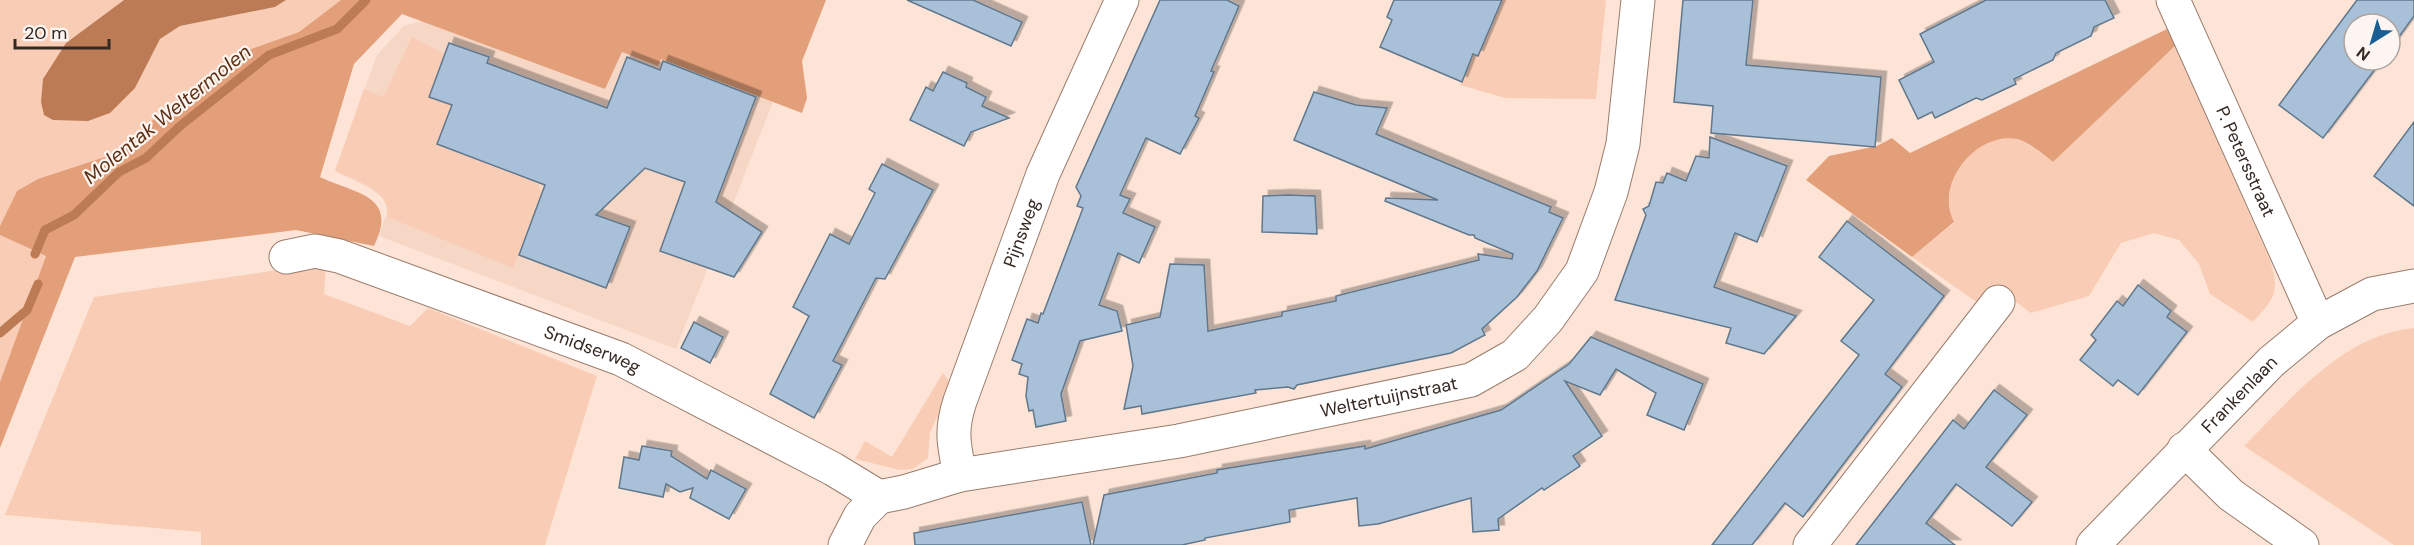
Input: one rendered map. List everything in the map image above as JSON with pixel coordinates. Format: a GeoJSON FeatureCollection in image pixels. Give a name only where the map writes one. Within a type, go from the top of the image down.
{"type":"FeatureCollection","features":[{"type":"Feature","properties":{"kind":"street","name":"Pijnsweg"},"geometry":{"type":"LineString","coordinates":[[960,475],[952,423],[1043,174],[1122,0]]}},
{"type":"Feature","properties":{"kind":"street","name":"Weltertuijnstraat"},"geometry":{"type":"LineString","coordinates":[[879,496],[904,492],[960,475],[1179,441],[1472,380],[1515,355],[1548,319],[1582,270],[1611,192],[1623,144],[1638,0]]}},
{"type":"Feature","properties":{"kind":"street","name":"P. Petersstraat"},"geometry":{"type":"LineString","coordinates":[[2179,2],[2318,323]]}},
{"type":"Feature","properties":{"kind":"street","name":"Smidserweg"},"geometry":{"type":"LineString","coordinates":[[286,257],[315,251],[339,256],[621,359],[833,469],[879,496]]}},
{"type":"Feature","properties":{"kind":"street","name":"Frankenlaan"},"geometry":{"type":"LineString","coordinates":[[2093,545],[2271,362],[2318,323],[2372,294],[2414,286]]}},
{"type":"Feature","properties":{"kind":"street"},"geometry":{"type":"LineString","coordinates":[[1810,545],[1998,302]]}},
{"type":"Feature","properties":{"kind":"street"},"geometry":{"type":"LineString","coordinates":[[2184,449],[2231,495],[2302,545]]}},
{"type":"Feature","properties":{"kind":"street"},"geometry":{"type":"LineString","coordinates":[[845,545],[860,516],[879,496]]}},
{"type":"Feature","properties":{"kind":"shaded area"},"geometry":{"type":"Polygon","coordinates":[[[0,0],[124,0],[66,43],[135,88],[160,39],[180,26],[275,7],[286,0],[341,0],[299,32],[234,55],[108,156],[17,191],[0,226],[0,0]]]}},
{"type":"Feature","properties":{"kind":"shaded area"},"geometry":{"type":"Polygon","coordinates":[[[124,0],[286,0],[275,7],[180,26],[160,39],[135,88],[110,113],[88,121],[53,120],[44,115],[41,102],[43,79],[66,43],[124,0]]]}},
{"type":"Feature","properties":{"kind":"shaded area"},"geometry":{"type":"Polygon","coordinates":[[[341,0],[826,0],[802,61],[807,98],[802,113],[661,59],[658,66],[622,52],[605,89],[402,14],[354,64],[320,177],[359,193],[377,206],[381,216],[380,229],[374,246],[296,230],[75,257],[0,448],[0,382],[46,256],[0,235],[0,226],[17,191],[38,179],[108,156],[234,55],[299,32],[341,0]]]}},
{"type":"Feature","properties":{"kind":"shaded area"},"geometry":{"type":"Polygon","coordinates":[[[500,0],[632,0],[782,79],[676,349],[379,236],[388,209],[384,199],[370,188],[335,171],[377,55],[404,26],[500,0]]]}},
{"type":"Feature","properties":{"kind":"shaded area"},"geometry":{"type":"Polygon","coordinates":[[[1502,0],[1606,0],[1596,99],[1505,98],[1460,85],[1467,69],[1465,67],[1502,0]]]}},
{"type":"Feature","properties":{"kind":"shaded area"},"geometry":{"type":"Polygon","coordinates":[[[2167,29],[2175,46],[2053,162],[2017,139],[2002,139],[1987,143],[1974,152],[1954,177],[1949,207],[1954,222],[1912,257],[1806,180],[1829,156],[1877,146],[1892,138],[1910,153],[2167,29]]]}},
{"type":"Feature","properties":{"kind":"shaded area"},"geometry":{"type":"Polygon","coordinates":[[[412,37],[445,54],[430,97],[452,105],[438,144],[536,181],[542,194],[513,268],[387,217],[384,200],[378,193],[361,182],[335,171],[364,89],[383,97],[412,37]]]}},
{"type":"Feature","properties":{"kind":"shaded area"},"geometry":{"type":"Polygon","coordinates":[[[2175,46],[2270,260],[2275,280],[2274,294],[2253,322],[2210,294],[2199,264],[2179,240],[2154,233],[2121,243],[2089,296],[2031,313],[1993,285],[1981,305],[1912,257],[1954,223],[1949,208],[1950,192],[1954,177],[1962,163],[1973,151],[2001,138],[2017,139],[2053,162],[2175,46]]]}},
{"type":"Feature","properties":{"kind":"shaded area"},"geometry":{"type":"Polygon","coordinates":[[[0,235],[46,256],[0,382],[0,235]]]}},
{"type":"Feature","properties":{"kind":"shaded area"},"geometry":{"type":"Polygon","coordinates":[[[326,263],[324,294],[410,326],[428,308],[597,376],[545,545],[201,545],[201,532],[5,515],[94,297],[326,263]]]}},
{"type":"Feature","properties":{"kind":"shaded area"},"geometry":{"type":"Polygon","coordinates":[[[2414,328],[2414,545],[2394,545],[2244,446],[2300,390],[2342,356],[2365,342],[2389,333],[2414,328]]]}},
{"type":"Feature","properties":{"kind":"shaded area"},"geometry":{"type":"Polygon","coordinates":[[[943,373],[952,386],[930,432],[928,458],[913,469],[900,470],[855,459],[865,441],[892,457],[943,373]]]}},
{"type":"Feature","properties":{"kind":"building"},"geometry":{"type":"Polygon","coordinates":[[[907,0],[973,0],[1022,22],[1011,46],[907,0]]]}},
{"type":"Feature","properties":{"kind":"building"},"geometry":{"type":"Polygon","coordinates":[[[1160,0],[1227,0],[1239,6],[1211,71],[1214,72],[1195,116],[1199,118],[1180,154],[1146,138],[1120,195],[1130,199],[1123,213],[1155,227],[1139,263],[1118,253],[1099,305],[1117,311],[1122,331],[1080,341],[1061,394],[1066,421],[1036,427],[1033,410],[1029,411],[1026,396],[1028,377],[1019,374],[1022,364],[1012,360],[1027,319],[1038,323],[1041,313],[1043,314],[1083,208],[1077,206],[1081,196],[1076,187],[1160,0]]]}},
{"type":"Feature","properties":{"kind":"building"},"geometry":{"type":"Polygon","coordinates":[[[1394,0],[1502,0],[1478,56],[1473,54],[1462,82],[1380,47],[1392,20],[1387,17],[1394,0]]]}},
{"type":"Feature","properties":{"kind":"building"},"geometry":{"type":"Polygon","coordinates":[[[1683,0],[1753,0],[1746,65],[1881,77],[1875,147],[1711,133],[1713,106],[1674,102],[1683,0]]]}},
{"type":"Feature","properties":{"kind":"building"},"geometry":{"type":"Polygon","coordinates":[[[1986,0],[2105,0],[2114,18],[2094,27],[2091,36],[2056,53],[2053,60],[2014,79],[2016,84],[1982,100],[1976,98],[1935,118],[1932,112],[1918,119],[1899,80],[1934,62],[1920,34],[1986,0]]]}},
{"type":"Feature","properties":{"kind":"building"},"geometry":{"type":"Polygon","coordinates":[[[2357,0],[2414,0],[2414,16],[2402,32],[2402,12],[2348,12],[2357,0]]]}},
{"type":"Feature","properties":{"kind":"building"},"geometry":{"type":"Polygon","coordinates":[[[2342,20],[2342,72],[2373,72],[2323,138],[2279,105],[2342,20]]]}},
{"type":"Feature","properties":{"kind":"building"},"geometry":{"type":"Polygon","coordinates":[[[449,43],[489,57],[487,63],[607,108],[627,57],[660,70],[663,61],[756,97],[716,202],[762,232],[734,277],[660,251],[685,182],[645,168],[596,215],[630,227],[606,288],[519,255],[545,185],[437,144],[452,105],[429,97],[449,43]]]}},
{"type":"Feature","properties":{"kind":"building"},"geometry":{"type":"Polygon","coordinates":[[[943,72],[967,83],[966,87],[986,97],[982,106],[1009,118],[971,132],[964,146],[910,120],[926,87],[933,91],[943,72]]]}},
{"type":"Feature","properties":{"kind":"building"},"geometry":{"type":"Polygon","coordinates":[[[1314,92],[1356,105],[1387,108],[1376,134],[1551,207],[1549,212],[1563,218],[1537,271],[1517,297],[1482,329],[1485,335],[1451,353],[1297,385],[1294,389],[1288,387],[1255,390],[1256,393],[1142,414],[1141,406],[1124,409],[1133,366],[1126,325],[1160,317],[1170,264],[1204,265],[1208,331],[1282,316],[1282,312],[1336,301],[1336,296],[1479,260],[1478,254],[1512,259],[1513,254],[1475,238],[1474,235],[1385,201],[1386,198],[1438,200],[1294,140],[1314,92]]]}},
{"type":"Feature","properties":{"kind":"building"},"geometry":{"type":"Polygon","coordinates":[[[2414,122],[2414,206],[2374,176],[2414,122]]]}},
{"type":"Feature","properties":{"kind":"building"},"geometry":{"type":"Polygon","coordinates":[[[1710,137],[1787,166],[1757,242],[1735,233],[1714,287],[1796,316],[1764,354],[1726,343],[1731,328],[1615,300],[1646,215],[1643,209],[1649,206],[1656,182],[1663,183],[1667,173],[1686,181],[1696,156],[1709,158],[1710,137]]]}},
{"type":"Feature","properties":{"kind":"building"},"geometry":{"type":"Polygon","coordinates":[[[882,164],[933,190],[885,279],[876,278],[833,361],[842,365],[814,418],[770,394],[809,316],[793,307],[830,234],[849,244],[875,193],[869,189],[882,164]]]}},
{"type":"Feature","properties":{"kind":"building"},"geometry":{"type":"Polygon","coordinates":[[[1263,196],[1315,196],[1317,234],[1262,232],[1263,196]]]}},
{"type":"Feature","properties":{"kind":"building"},"geometry":{"type":"Polygon","coordinates":[[[1847,221],[1944,296],[1885,374],[1902,387],[1803,517],[1785,503],[1752,545],[1712,545],[1859,355],[1841,341],[1874,300],[1819,257],[1847,221]]]}},
{"type":"Feature","properties":{"kind":"building"},"geometry":{"type":"Polygon","coordinates":[[[2138,285],[2171,311],[2167,317],[2187,332],[2138,395],[2118,380],[2113,386],[2080,360],[2096,340],[2091,335],[2117,301],[2123,306],[2138,285]]]}},
{"type":"Feature","properties":{"kind":"building"},"geometry":{"type":"Polygon","coordinates":[[[694,322],[723,337],[710,363],[681,348],[694,322]]]}},
{"type":"Feature","properties":{"kind":"building"},"geometry":{"type":"Polygon","coordinates":[[[1591,337],[1703,384],[1684,430],[1647,415],[1656,393],[1616,369],[1600,395],[1565,381],[1602,436],[1573,456],[1580,466],[1544,490],[1542,488],[1498,519],[1499,530],[1473,532],[1471,498],[1378,524],[1359,526],[1357,498],[1289,510],[1290,522],[1205,538],[1205,540],[1182,545],[1093,545],[1104,495],[1217,473],[1217,470],[1365,446],[1365,449],[1501,410],[1569,364],[1591,337]]]}},
{"type":"Feature","properties":{"kind":"building"},"geometry":{"type":"Polygon","coordinates":[[[1994,390],[2027,415],[1986,467],[2032,502],[2012,526],[1956,484],[1926,523],[1955,545],[1856,545],[1953,420],[1964,429],[1994,390]]]}},
{"type":"Feature","properties":{"kind":"building"},"geometry":{"type":"Polygon","coordinates":[[[642,446],[672,451],[671,456],[707,479],[711,470],[746,489],[729,519],[690,498],[693,488],[680,492],[666,484],[663,497],[619,488],[624,457],[639,460],[642,446]]]}},
{"type":"Feature","properties":{"kind":"building"},"geometry":{"type":"Polygon","coordinates":[[[1082,502],[1091,545],[915,545],[914,533],[1082,502]]]}},
{"type":"Feature","properties":{"kind":"waterway","name":"Molentak Weltermolen"},"geometry":{"type":"LineString","coordinates":[[35,254],[45,230],[74,215],[119,172],[146,158],[180,126],[269,55],[337,29],[366,0]]}},
{"type":"Feature","properties":{"kind":"waterway","name":"Molentak Weltermolen"},"geometry":{"type":"LineString","coordinates":[[0,333],[27,310],[38,284]]}}]}
